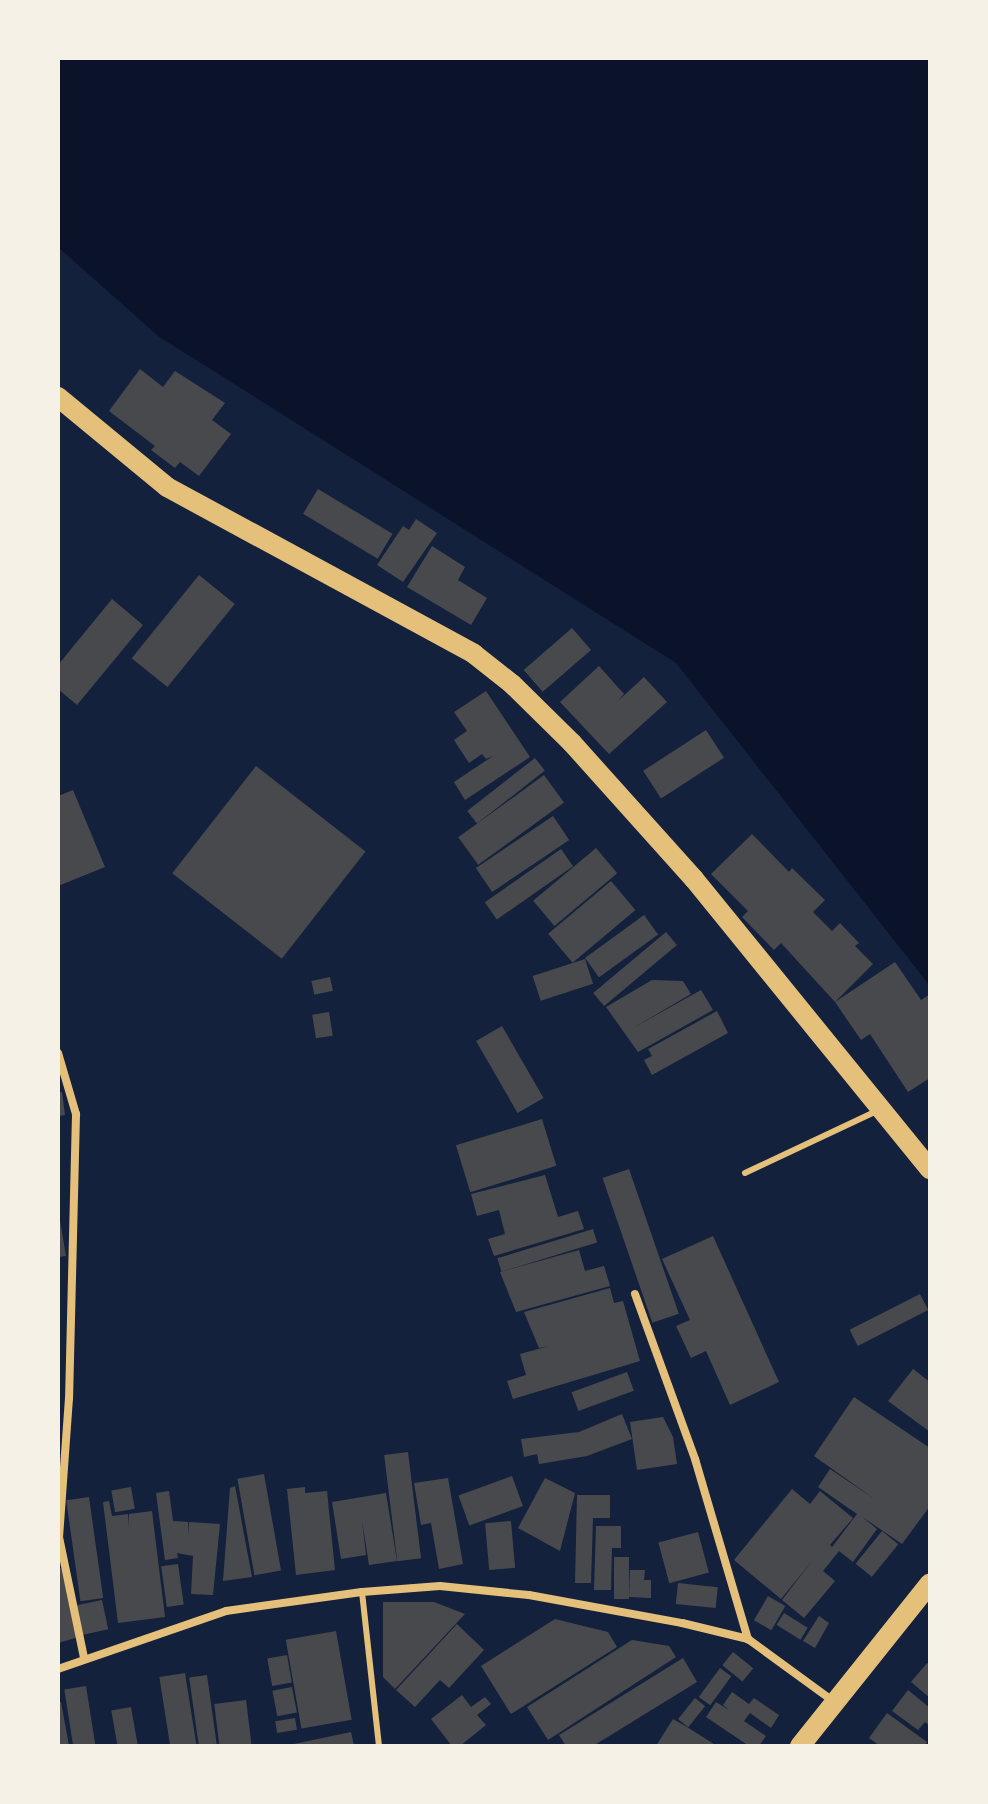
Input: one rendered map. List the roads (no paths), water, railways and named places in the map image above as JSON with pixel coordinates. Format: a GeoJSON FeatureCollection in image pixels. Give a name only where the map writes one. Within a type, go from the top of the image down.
{"type":"FeatureCollection","features":[{"type":"Feature","properties":{"kind":"main road"},"geometry":{"type":"LineString","coordinates":[[58,397],[167,487],[474,654],[512,684],[572,743],[694,879],[930,1169]]}},
{"type":"Feature","properties":{"kind":"main road"},"geometry":{"type":"LineString","coordinates":[[800,1746],[930,1583]]}},
{"type":"Feature","properties":{"kind":"street"},"geometry":{"type":"LineString","coordinates":[[58,1053],[76,1114],[69,1398],[59,1537],[84,1658]]}},
{"type":"Feature","properties":{"kind":"street"},"geometry":{"type":"LineString","coordinates":[[635,1294],[695,1459],[748,1639]]}},
{"type":"Feature","properties":{"kind":"street"},"geometry":{"type":"LineString","coordinates":[[58,1669],[226,1611],[362,1592],[440,1586],[529,1595],[748,1639],[833,1701]]}},
{"type":"Feature","properties":{"kind":"lane"},"geometry":{"type":"LineString","coordinates":[[745,1173],[882,1109]]}},
{"type":"Feature","properties":{"kind":"lane"},"geometry":{"type":"LineString","coordinates":[[362,1592],[379,1746]]}},
{"type":"Feature","properties":{"kind":"water"},"geometry":{"type":"Polygon","coordinates":[[[58,58],[930,58],[930,986],[676,663],[158,336],[58,247],[58,58]]]}}]}
